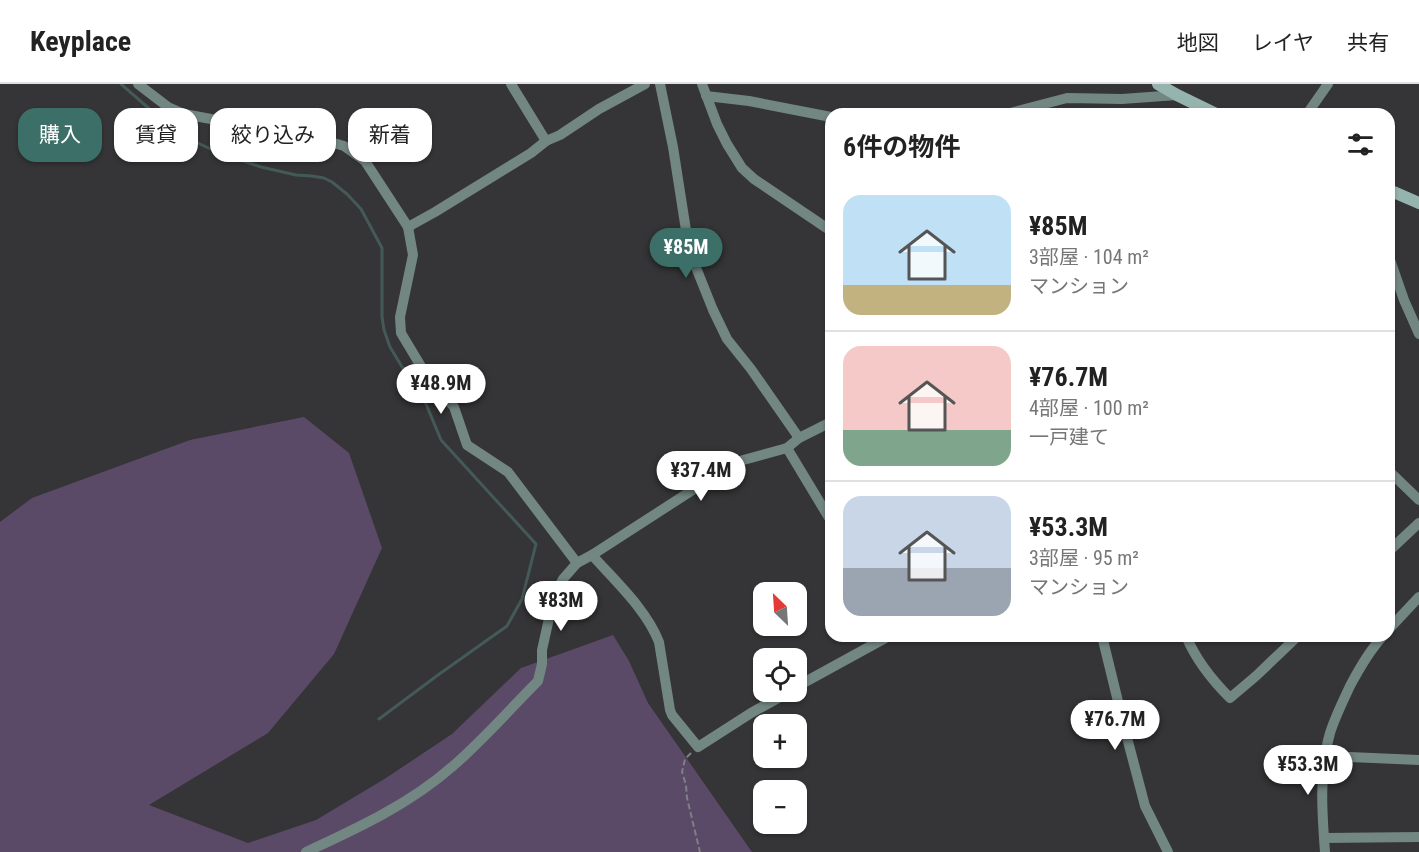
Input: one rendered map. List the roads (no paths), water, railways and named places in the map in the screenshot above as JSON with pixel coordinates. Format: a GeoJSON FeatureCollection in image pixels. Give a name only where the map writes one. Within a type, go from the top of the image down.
{"type":"FeatureCollection","features":[{"type":"Feature","properties":{"kind":"main road"},"geometry":{"type":"LineString","coordinates":[[1158,84],[1204,108]]}},
{"type":"Feature","properties":{"kind":"main road"},"geometry":{"type":"LineString","coordinates":[[1395,192],[1419,202]]}},
{"type":"Feature","properties":{"kind":"street"},"geometry":{"type":"LineString","coordinates":[[138,84],[168,107],[184,114],[286,129],[344,146],[365,161],[408,227],[413,255],[400,317],[401,333],[428,378],[453,407],[467,445],[508,472],[577,563]]}},
{"type":"Feature","properties":{"kind":"street"},"geometry":{"type":"LineString","coordinates":[[511,84],[546,141]]}},
{"type":"Feature","properties":{"kind":"street"},"geometry":{"type":"LineString","coordinates":[[408,227],[531,153],[546,141],[645,84]]}},
{"type":"Feature","properties":{"kind":"street"},"geometry":{"type":"LineString","coordinates":[[660,84],[673,147],[688,243],[701,280],[727,339],[799,438]]}},
{"type":"Feature","properties":{"kind":"street"},"geometry":{"type":"LineString","coordinates":[[702,84],[711,111],[742,168],[754,179],[825,227]]}},
{"type":"Feature","properties":{"kind":"street"},"geometry":{"type":"LineString","coordinates":[[1311,108],[1328,84]]}},
{"type":"Feature","properties":{"kind":"street"},"geometry":{"type":"LineString","coordinates":[[1029,108],[1067,98],[1122,99],[1177,95]]}},
{"type":"Feature","properties":{"kind":"street"},"geometry":{"type":"LineString","coordinates":[[706,96],[749,101],[825,116]]}},
{"type":"Feature","properties":{"kind":"street"},"geometry":{"type":"LineString","coordinates":[[1395,274],[1419,334]]}},
{"type":"Feature","properties":{"kind":"street"},"geometry":{"type":"LineString","coordinates":[[306,852],[373,821],[410,798],[453,766],[538,681],[542,650],[554,596],[562,579],[577,563],[736,462],[787,448],[799,438],[825,425]]}},
{"type":"Feature","properties":{"kind":"street"},"geometry":{"type":"LineString","coordinates":[[787,448],[825,511]]}},
{"type":"Feature","properties":{"kind":"street"},"geometry":{"type":"LineString","coordinates":[[1395,477],[1419,500]]}},
{"type":"Feature","properties":{"kind":"street"},"geometry":{"type":"LineString","coordinates":[[1395,545],[1419,523]]}},
{"type":"Feature","properties":{"kind":"street"},"geometry":{"type":"LineString","coordinates":[[592,555],[655,632],[659,642],[670,710],[698,747],[771,702]]}},
{"type":"Feature","properties":{"kind":"street"},"geometry":{"type":"LineString","coordinates":[[1395,624],[1414,608],[1419,597]]}},
{"type":"Feature","properties":{"kind":"street"},"geometry":{"type":"LineString","coordinates":[[807,681],[878,642]]}},
{"type":"Feature","properties":{"kind":"street"},"geometry":{"type":"LineString","coordinates":[[1103,642],[1145,806],[1168,852]]}},
{"type":"Feature","properties":{"kind":"street"},"geometry":{"type":"LineString","coordinates":[[1188,642],[1213,681],[1230,698],[1292,642]]}},
{"type":"Feature","properties":{"kind":"street"},"geometry":{"type":"LineString","coordinates":[[1325,852],[1322,805],[1330,735],[1341,704],[1375,642]]}},
{"type":"Feature","properties":{"kind":"street"},"geometry":{"type":"LineString","coordinates":[[1326,756],[1418,756]]}},
{"type":"Feature","properties":{"kind":"street"},"geometry":{"type":"LineString","coordinates":[[1324,838],[1419,837]]}},
{"type":"Feature","properties":{"kind":"waterway"},"geometry":{"type":"LineString","coordinates":[[121,84],[168,125],[200,144],[261,167],[296,175],[324,178],[347,194],[361,209],[382,248],[382,317],[390,347],[426,404],[441,440],[536,544],[522,599],[507,626],[379,719]]}}]}
